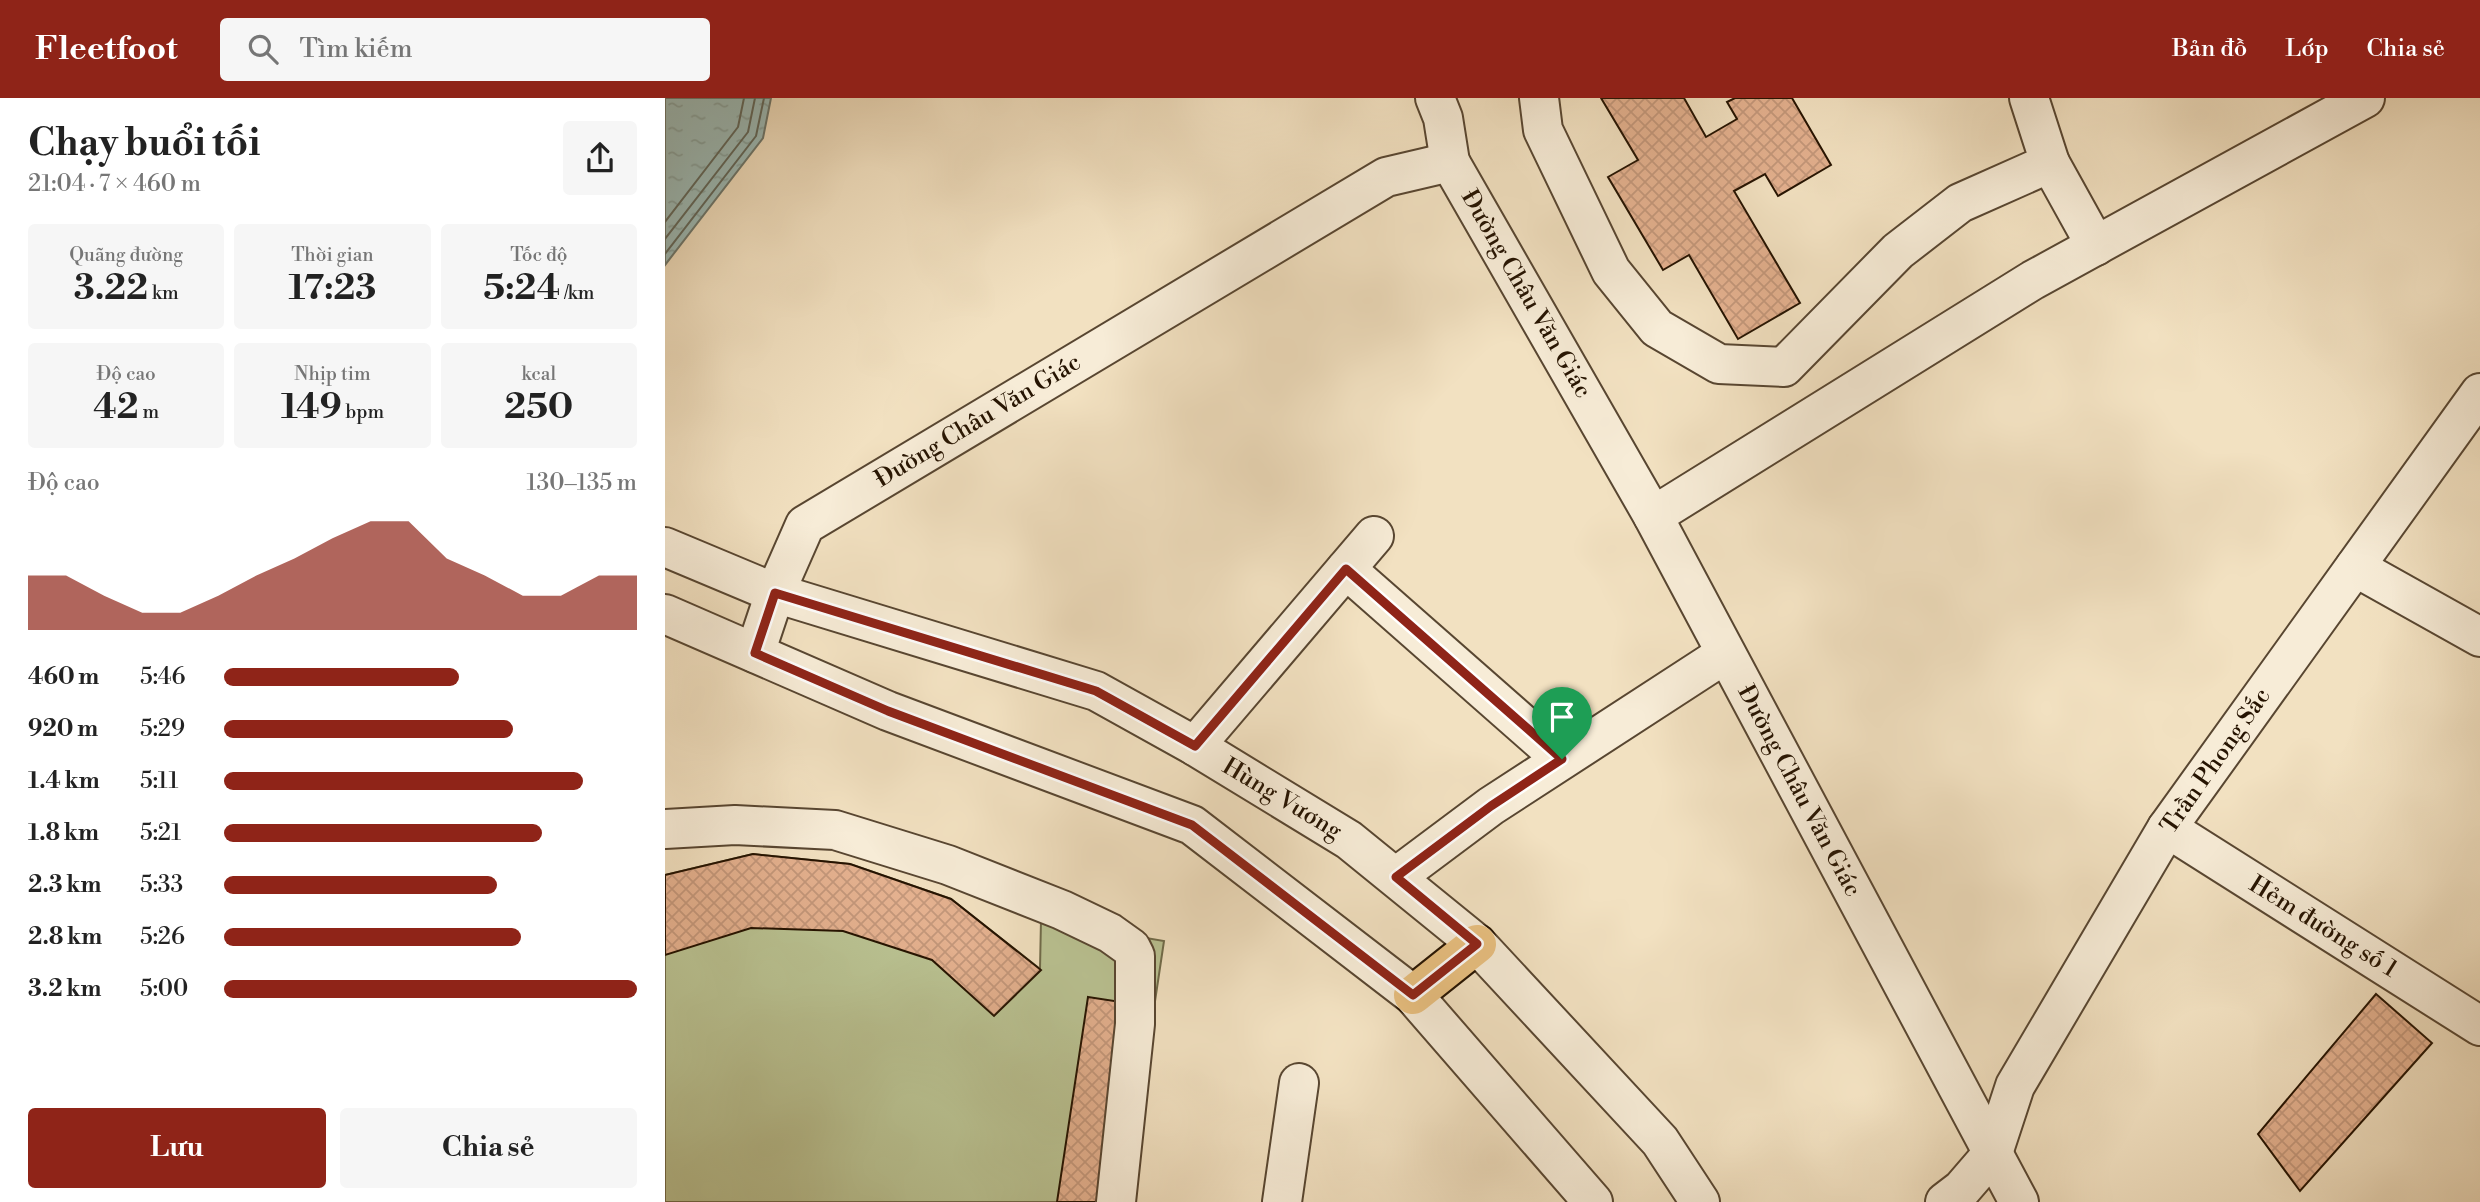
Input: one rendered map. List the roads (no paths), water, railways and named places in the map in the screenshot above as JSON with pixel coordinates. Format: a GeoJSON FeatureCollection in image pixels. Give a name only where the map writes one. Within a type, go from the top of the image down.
{"type":"FeatureCollection","features":[{"type":"Feature","properties":{"kind":"main road"},"geometry":{"type":"LineString","coordinates":[[1413,995],[1477,944]]}},
{"type":"Feature","properties":{"kind":"street"},"geometry":{"type":"LineString","coordinates":[[1435,98],[1443,118],[1450,162]]}},
{"type":"Feature","properties":{"kind":"street"},"geometry":{"type":"LineString","coordinates":[[1539,98],[1543,130],[1611,271],[1657,328],[1720,364],[1784,367],[1898,251],[1960,203],[2050,163]]}},
{"type":"Feature","properties":{"kind":"street"},"geometry":{"type":"LineString","coordinates":[[2029,98],[2050,163],[2095,247]]}},
{"type":"Feature","properties":{"kind":"street"},"geometry":{"type":"LineString","coordinates":[[1653,516],[2021,288],[2365,98]]}},
{"type":"Feature","properties":{"kind":"street","name":"Đường Châu Văn Giác"},"geometry":{"type":"LineString","coordinates":[[755,653],[775,593],[805,524],[1386,177],[1450,162],[1653,516],[2018,1202]]}},
{"type":"Feature","properties":{"kind":"street","name":"Trần Phong Sắc"},"geometry":{"type":"LineString","coordinates":[[1993,1153],[2015,1086],[2167,828],[2480,393]]}},
{"type":"Feature","properties":{"kind":"street"},"geometry":{"type":"LineString","coordinates":[[1195,746],[1374,536]]}},
{"type":"Feature","properties":{"kind":"street","name":"Hùng Vương"},"geometry":{"type":"LineString","coordinates":[[665,547],[775,593],[1096,691],[1195,746],[1349,840],[1477,944],[1660,1141],[1700,1202]]}},
{"type":"Feature","properties":{"kind":"street"},"geometry":{"type":"LineString","coordinates":[[2355,567],[2480,637]]}},
{"type":"Feature","properties":{"kind":"street"},"geometry":{"type":"LineString","coordinates":[[1346,569],[1562,759]]}},
{"type":"Feature","properties":{"kind":"street"},"geometry":{"type":"LineString","coordinates":[[665,614],[888,711],[1192,825],[1413,995],[1593,1202]]}},
{"type":"Feature","properties":{"kind":"street"},"geometry":{"type":"LineString","coordinates":[[1396,877],[1491,806],[1725,653]]}},
{"type":"Feature","properties":{"kind":"street"},"geometry":{"type":"LineString","coordinates":[[665,829],[735,825],[835,830],[948,865],[1062,910],[1121,939],[1135,956],[1135,1024],[1116,1202]]}},
{"type":"Feature","properties":{"kind":"street","name":"Hẻm đường số 1"},"geometry":{"type":"LineString","coordinates":[[2167,828],[2480,1026]]}},
{"type":"Feature","properties":{"kind":"street"},"geometry":{"type":"LineString","coordinates":[[1282,1202],[1299,1083]]}},
{"type":"Feature","properties":{"kind":"street"},"geometry":{"type":"LineString","coordinates":[[1945,1202],[1962,1189],[1993,1153]]}},
{"type":"Feature","properties":{"kind":"water"},"geometry":{"type":"Polygon","coordinates":[[[665,98],[771,98],[763,138],[665,265],[665,98]]]}}]}
